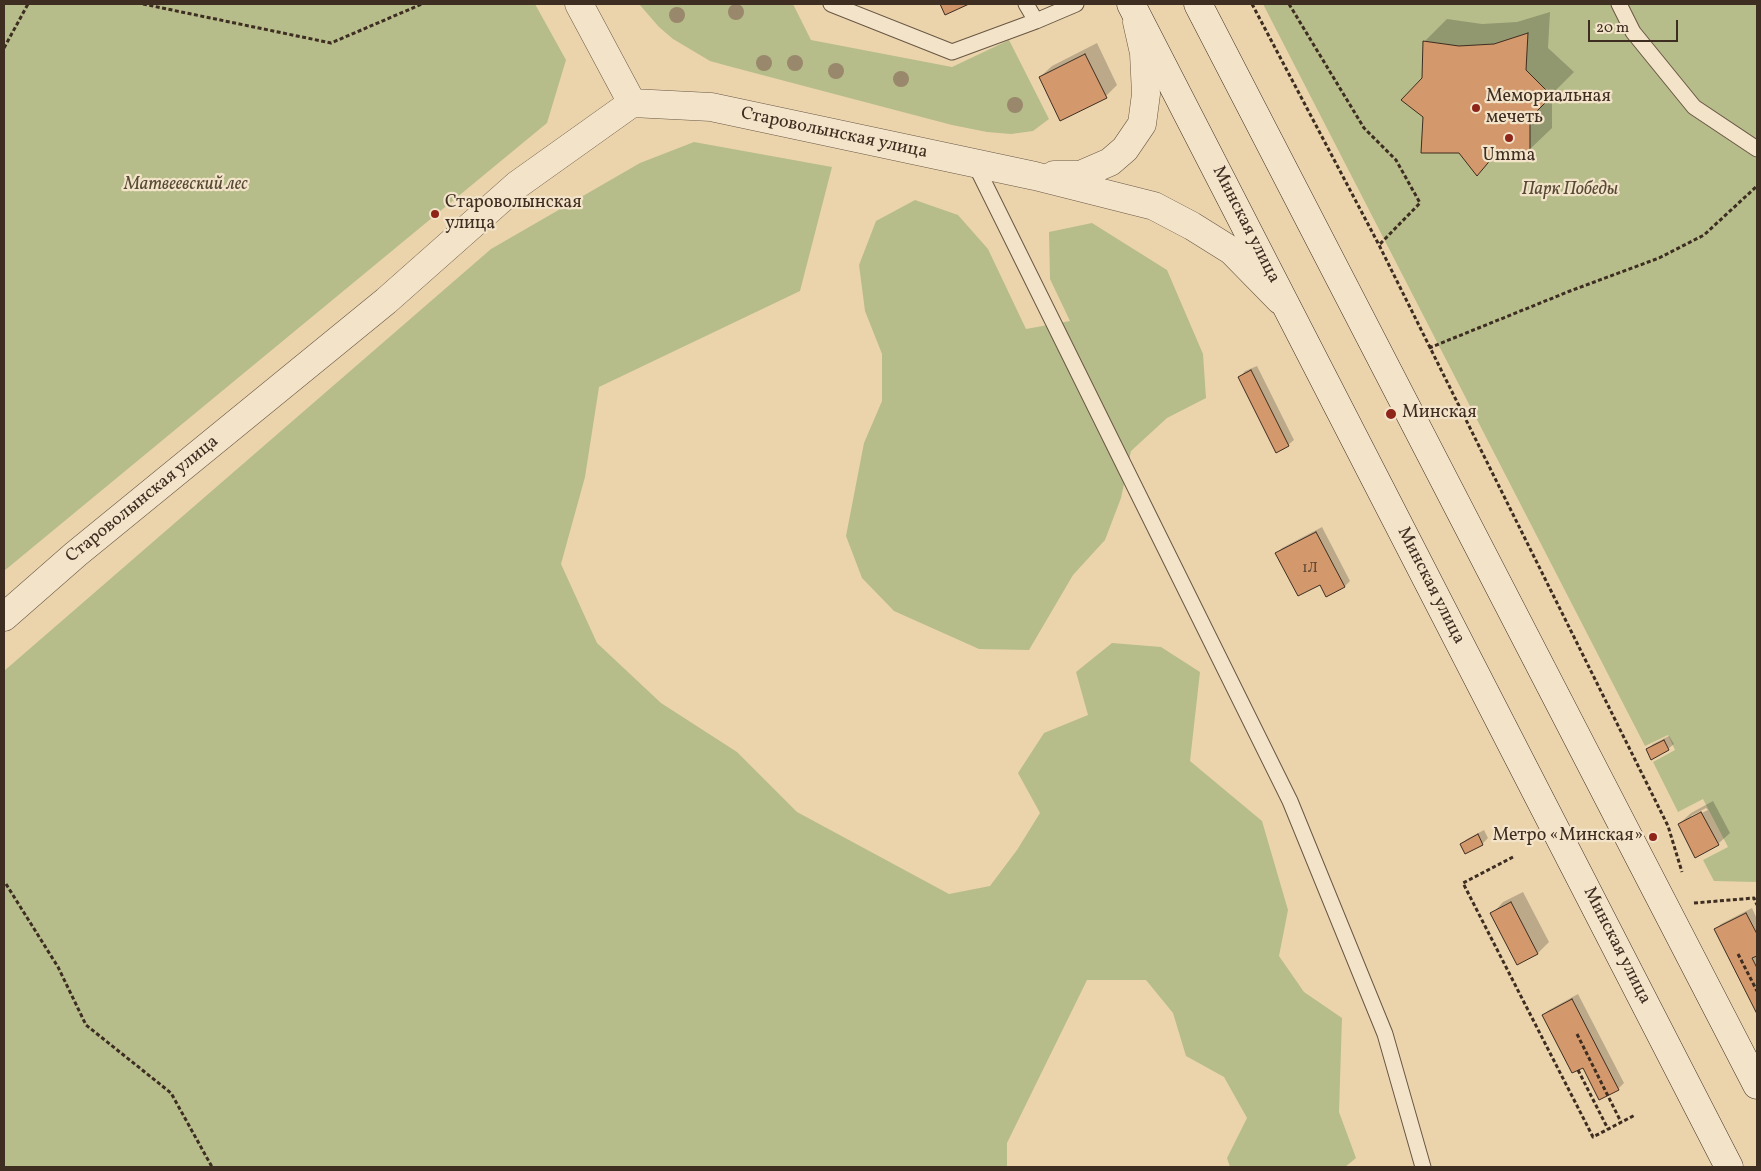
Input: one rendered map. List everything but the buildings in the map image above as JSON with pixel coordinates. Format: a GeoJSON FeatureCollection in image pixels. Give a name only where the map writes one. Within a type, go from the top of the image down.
{"type":"FeatureCollection","features":[{"type":"Feature","properties":{"kind":"main road"},"geometry":{"type":"LineString","coordinates":[[579,4],[632,102]]}},
{"type":"Feature","properties":{"kind":"main road"},"geometry":{"type":"LineString","coordinates":[[1198,4],[1757,1086]]}},
{"type":"Feature","properties":{"kind":"main road"},"geometry":{"type":"LineString","coordinates":[[1034,176],[1080,174],[1110,162],[1126,149],[1142,124],[1146,94],[1144,54],[1133,7]]}},
{"type":"Feature","properties":{"kind":"main road","name":"Минская улица"},"geometry":{"type":"LineString","coordinates":[[1133,7],[1730,1167]]}},
{"type":"Feature","properties":{"kind":"main road","name":"Староволынская улица"},"geometry":{"type":"LineString","coordinates":[[4,617],[76,554],[386,301],[517,184],[632,102],[711,107],[1034,176]]}},
{"type":"Feature","properties":{"kind":"main road"},"geometry":{"type":"LineString","coordinates":[[1034,176],[1154,206],[1192,226],[1232,251],[1288,308]]}},
{"type":"Feature","properties":{"kind":"lane"},"geometry":{"type":"LineString","coordinates":[[830,4],[952,52],[1036,22],[1076,4]]}},
{"type":"Feature","properties":{"kind":"lane"},"geometry":{"type":"LineString","coordinates":[[1026,4],[1036,22]]}},
{"type":"Feature","properties":{"kind":"lane"},"geometry":{"type":"LineString","coordinates":[[1618,4],[1633,32],[1694,106],[1757,149]]}},
{"type":"Feature","properties":{"kind":"lane"},"geometry":{"type":"LineString","coordinates":[[975,164],[1290,801],[1385,1034],[1423,1167]]}},
{"type":"Feature","properties":{"kind":"path"},"geometry":{"type":"LineString","coordinates":[[4,48],[28,4]]}},
{"type":"Feature","properties":{"kind":"path"},"geometry":{"type":"LineString","coordinates":[[143,4],[331,44],[422,4]]}},
{"type":"Feature","properties":{"kind":"path"},"geometry":{"type":"LineString","coordinates":[[1252,4],[1379,245],[1630,749]]}},
{"type":"Feature","properties":{"kind":"path"},"geometry":{"type":"LineString","coordinates":[[1289,4],[1364,128],[1396,160],[1420,203],[1379,245]]}},
{"type":"Feature","properties":{"kind":"path"},"geometry":{"type":"LineString","coordinates":[[1429,348],[1570,291],[1659,258],[1704,235],[1757,186]]}},
{"type":"Feature","properties":{"kind":"path"},"geometry":{"type":"LineString","coordinates":[[1513,857],[1463,884],[1593,1137],[1635,1115]]}},
{"type":"Feature","properties":{"kind":"path"},"geometry":{"type":"LineString","coordinates":[[6,884],[58,967],[86,1025],[171,1093],[212,1167]]}},
{"type":"Feature","properties":{"kind":"path"},"geometry":{"type":"LineString","coordinates":[[1691,903],[1754,898],[1757,905]]}},
{"type":"Feature","properties":{"kind":"path"},"geometry":{"type":"LineString","coordinates":[[1738,954],[1757,991]]}},
{"type":"Feature","properties":{"kind":"path"},"geometry":{"type":"LineString","coordinates":[[1577,1034],[1621,1122]]}},
{"type":"Feature","properties":{"kind":"path"},"geometry":{"type":"LineString","coordinates":[[1578,1070],[1608,1129]]}},
{"type":"Feature","properties":{"kind":"green space","name":"Матвеевский лес"},"geometry":{"type":"Polygon","coordinates":[[[4,4],[535,4],[566,60],[547,123],[4,571],[4,4]]]}},
{"type":"Feature","properties":{"kind":"green space"},"geometry":{"type":"Polygon","coordinates":[[[639,4],[793,4],[811,40],[952,67],[1009,40],[1049,119],[1033,131],[1011,134],[987,132],[952,125],[710,61],[673,39],[659,27],[639,4]]]}},
{"type":"Feature","properties":{"kind":"green space","name":"Парк Победы"},"geometry":{"type":"Polygon","coordinates":[[[1263,4],[1757,4],[1757,882],[1714,881],[1703,860],[1728,847],[1703,799],[1678,812],[1653,762],[1675,750],[1668,735],[1645,746],[1263,4]]]}},
{"type":"Feature","properties":{"kind":"green space"},"geometry":{"type":"Polygon","coordinates":[[[694,142],[832,167],[800,291],[599,387],[585,477],[561,564],[597,643],[661,703],[737,752],[797,812],[949,894],[990,886],[1017,850],[1040,813],[1018,773],[1044,733],[1088,715],[1076,672],[1112,643],[1161,647],[1200,672],[1190,761],[1262,821],[1288,910],[1279,956],[1304,992],[1342,1018],[1339,1112],[1356,1158],[1345,1167],[1230,1167],[1227,1158],[1247,1118],[1224,1077],[1186,1056],[1173,1013],[1146,980],[1087,980],[1007,1143],[1007,1167],[4,1167],[4,671],[491,249],[640,163],[694,142]]]}},
{"type":"Feature","properties":{"kind":"green space"},"geometry":{"type":"Polygon","coordinates":[[[915,200],[958,215],[988,249],[1026,329],[1070,321],[1050,279],[1049,232],[1092,223],[1167,270],[1203,354],[1206,398],[1167,418],[1131,451],[1121,498],[1105,540],[1073,575],[1029,650],[979,649],[894,611],[862,578],[846,536],[864,443],[882,401],[882,354],[865,311],[859,265],[876,221],[915,200]]]}},
{"type":"Feature","properties":{"kind":"place","name":"Мемориальная мечеть"},"geometry":{"type":"Point","coordinates":[1476,108]}},
{"type":"Feature","properties":{"kind":"place","name":"Umma"},"geometry":{"type":"Point","coordinates":[1509,138]}},
{"type":"Feature","properties":{"kind":"place","name":"Староволынская улица"},"geometry":{"type":"Point","coordinates":[435,214]}},
{"type":"Feature","properties":{"kind":"place","name":"Минская"},"geometry":{"type":"Point","coordinates":[1391,414]}},
{"type":"Feature","properties":{"kind":"place","name":"Метро «Минская»"},"geometry":{"type":"Point","coordinates":[1653,837]}}]}
